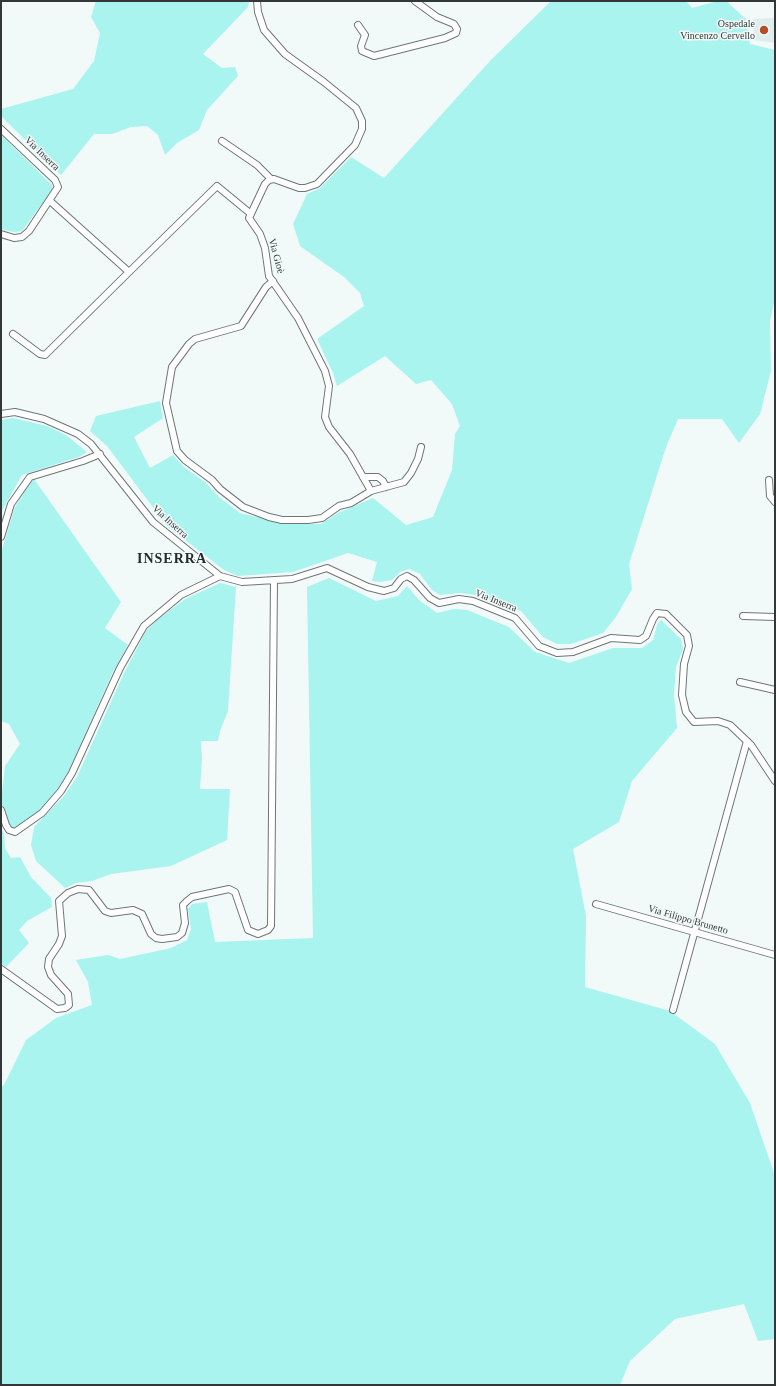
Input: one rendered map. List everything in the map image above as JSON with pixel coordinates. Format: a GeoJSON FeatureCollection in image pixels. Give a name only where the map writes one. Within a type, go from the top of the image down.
{"type":"FeatureCollection","features":[{"type":"Feature","properties":{"kind":"street"},"geometry":{"type":"LineString","coordinates":[[222,141],[257,165],[271,179],[299,188],[305,188],[317,184],[355,145],[362,129],[362,121],[356,108],[324,82],[285,54],[264,30],[258,12],[257,1]]}},
{"type":"Feature","properties":{"kind":"street"},"geometry":{"type":"LineString","coordinates":[[358,26],[365,35],[361,46],[362,51],[374,56],[445,38],[456,33],[457,29],[454,24],[437,17],[415,1]]}},
{"type":"Feature","properties":{"kind":"street","name":"Via Inserra"},"geometry":{"type":"LineString","coordinates":[[1,129],[57,182],[58,189],[29,231],[22,237],[14,238],[1,234]]}},
{"type":"Feature","properties":{"kind":"street"},"geometry":{"type":"LineString","coordinates":[[13,334],[40,354],[45,355],[217,186],[251,214],[265,184],[271,179]]}},
{"type":"Feature","properties":{"kind":"street"},"geometry":{"type":"LineString","coordinates":[[50,201],[129,272]]}},
{"type":"Feature","properties":{"kind":"street","name":"Via Gioè"},"geometry":{"type":"LineString","coordinates":[[251,214],[249,218],[251,223],[260,234],[269,276],[298,318],[322,364],[329,386],[325,417],[329,427],[350,454],[371,491]]}},
{"type":"Feature","properties":{"kind":"street"},"geometry":{"type":"LineString","coordinates":[[273,281],[266,287],[241,326],[194,339],[172,367],[166,403],[177,451],[185,460],[243,506],[269,517],[282,520],[308,520],[322,518],[339,506],[351,503],[371,491],[404,482],[411,473],[418,459],[421,447]]}},
{"type":"Feature","properties":{"kind":"street","name":"Via Inserra"},"geometry":{"type":"LineString","coordinates":[[1,414],[15,412],[59,424],[78,434],[91,444],[100,454],[153,522],[220,576],[242,582],[292,579],[326,568],[368,587],[384,591],[394,588],[400,580],[407,576],[414,580],[430,598],[439,603],[459,599],[473,601],[515,618],[539,646],[557,653],[573,652],[611,638],[640,640],[646,636],[657,613],[666,614],[687,635],[689,646],[684,664],[682,695],[686,712],[694,722],[718,721],[730,725],[747,741],[775,781]]}},
{"type":"Feature","properties":{"kind":"street"},"geometry":{"type":"LineString","coordinates":[[1,537],[11,504],[30,476],[83,461],[100,454]]}},
{"type":"Feature","properties":{"kind":"street"},"geometry":{"type":"LineString","coordinates":[[363,478],[378,477],[383,481],[386,487]]}},
{"type":"Feature","properties":{"kind":"street"},"geometry":{"type":"LineString","coordinates":[[769,480],[770,496],[775,502]]}},
{"type":"Feature","properties":{"kind":"street"},"geometry":{"type":"LineString","coordinates":[[1,810],[9,830],[15,832],[42,813],[61,791],[72,773],[120,668],[144,626],[181,595],[220,576]]}},
{"type":"Feature","properties":{"kind":"street"},"geometry":{"type":"LineString","coordinates":[[1,969],[57,1009],[65,1008],[69,1005],[68,994],[51,975],[48,966],[62,936],[59,901],[68,893],[78,889],[90,890],[105,911],[112,913],[132,910],[142,914],[151,934],[156,938],[162,939],[177,937],[182,933],[185,923],[184,905],[192,897],[229,889],[234,892],[248,930],[258,934],[268,930],[271,926],[274,580]]}},
{"type":"Feature","properties":{"kind":"street"},"geometry":{"type":"LineString","coordinates":[[743,616],[775,617]]}},
{"type":"Feature","properties":{"kind":"street"},"geometry":{"type":"LineString","coordinates":[[740,682],[775,690]]}},
{"type":"Feature","properties":{"kind":"street"},"geometry":{"type":"LineString","coordinates":[[673,1010],[747,741]]}},
{"type":"Feature","properties":{"kind":"street","name":"Via Filippo Brunetto"},"geometry":{"type":"LineString","coordinates":[[596,904],[775,955]]}},
{"type":"Feature","properties":{"kind":"shaded area"},"geometry":{"type":"Polygon","coordinates":[[[96,1],[249,1],[248,7],[203,54],[222,68],[235,67],[238,76],[207,110],[199,130],[177,143],[165,155],[158,135],[147,126],[131,127],[112,134],[94,134],[61,175],[1,116],[1,109],[73,89],[94,61],[100,33],[91,17],[96,1]]]}},
{"type":"Feature","properties":{"kind":"shaded area"},"geometry":{"type":"Polygon","coordinates":[[[551,1],[686,1],[692,8],[718,1],[726,1],[747,20],[750,44],[775,50],[775,298],[770,321],[771,371],[760,414],[739,443],[722,419],[678,419],[666,447],[629,564],[632,589],[616,617],[603,633],[571,644],[557,644],[543,637],[521,611],[477,595],[460,593],[440,595],[432,590],[420,574],[409,569],[400,572],[392,580],[380,582],[372,581],[377,562],[348,553],[293,572],[238,576],[224,570],[167,526],[107,446],[90,431],[96,416],[160,401],[163,418],[134,437],[150,468],[173,455],[184,467],[205,482],[219,497],[240,513],[286,524],[321,524],[338,513],[373,498],[406,525],[433,517],[452,470],[455,434],[460,426],[452,404],[431,380],[416,384],[385,356],[337,386],[333,373],[317,339],[364,306],[360,293],[344,277],[300,246],[293,224],[307,194],[320,188],[351,157],[384,178],[490,61],[551,1]]]}},
{"type":"Feature","properties":{"kind":"shaded area","name":"Ospedale Vincenzo Cervello"},"geometry":{"type":"Polygon","coordinates":[[[775,18],[775,43],[754,40],[753,19],[775,18]]]}},
{"type":"Feature","properties":{"kind":"shaded area"},"geometry":{"type":"Polygon","coordinates":[[[1,135],[52,185],[52,190],[22,231],[14,232],[1,229],[1,135]]]}},
{"type":"Feature","properties":{"kind":"shaded area"},"geometry":{"type":"Polygon","coordinates":[[[13,418],[47,426],[66,435],[87,452],[79,457],[22,475],[1,512],[1,420],[13,418]]]}},
{"type":"Feature","properties":{"kind":"shaded area"},"geometry":{"type":"Polygon","coordinates":[[[34,479],[121,602],[105,628],[128,645],[113,672],[69,770],[56,791],[38,812],[13,828],[10,825],[1,802],[5,766],[20,744],[9,724],[1,721],[1,553],[15,507],[27,487],[34,479]]]}},
{"type":"Feature","properties":{"kind":"shaded area"},"geometry":{"type":"Polygon","coordinates":[[[329,578],[376,601],[398,596],[407,586],[419,600],[437,613],[454,609],[467,610],[509,627],[535,652],[569,663],[613,648],[642,648],[653,640],[657,625],[661,620],[681,639],[683,649],[676,667],[674,695],[677,728],[632,781],[619,822],[573,849],[586,916],[585,987],[670,1011],[715,1044],[750,1103],[775,1176],[775,1339],[758,1341],[744,1304],[675,1319],[630,1361],[620,1385],[1,1385],[1,1087],[4,1085],[26,1040],[56,1018],[92,1005],[88,982],[76,960],[108,955],[120,959],[171,948],[187,940],[191,929],[188,909],[192,904],[207,902],[215,942],[313,938],[307,587],[329,578]]]}},
{"type":"Feature","properties":{"kind":"shaded area"},"geometry":{"type":"Polygon","coordinates":[[[220,583],[236,587],[228,711],[220,731],[218,741],[201,741],[202,758],[200,789],[230,789],[227,840],[171,866],[111,874],[92,881],[76,883],[65,888],[36,861],[31,845],[34,827],[64,796],[77,777],[124,673],[146,631],[157,620],[185,599],[220,583]]]}},
{"type":"Feature","properties":{"kind":"shaded area"},"geometry":{"type":"Polygon","coordinates":[[[1,828],[4,834],[5,848],[11,858],[20,857],[31,877],[51,898],[52,907],[27,921],[19,930],[29,943],[6,967],[1,963],[1,828]]]}},
{"type":"Feature","properties":{"kind":"place","name":"Ospedale Vincenzo Cervello"},"geometry":{"type":"Point","coordinates":[764,30]}},
{"type":"Feature","properties":{"kind":"district","name":"INSERRA"},"geometry":{"type":"Point","coordinates":[172,559]}}]}
